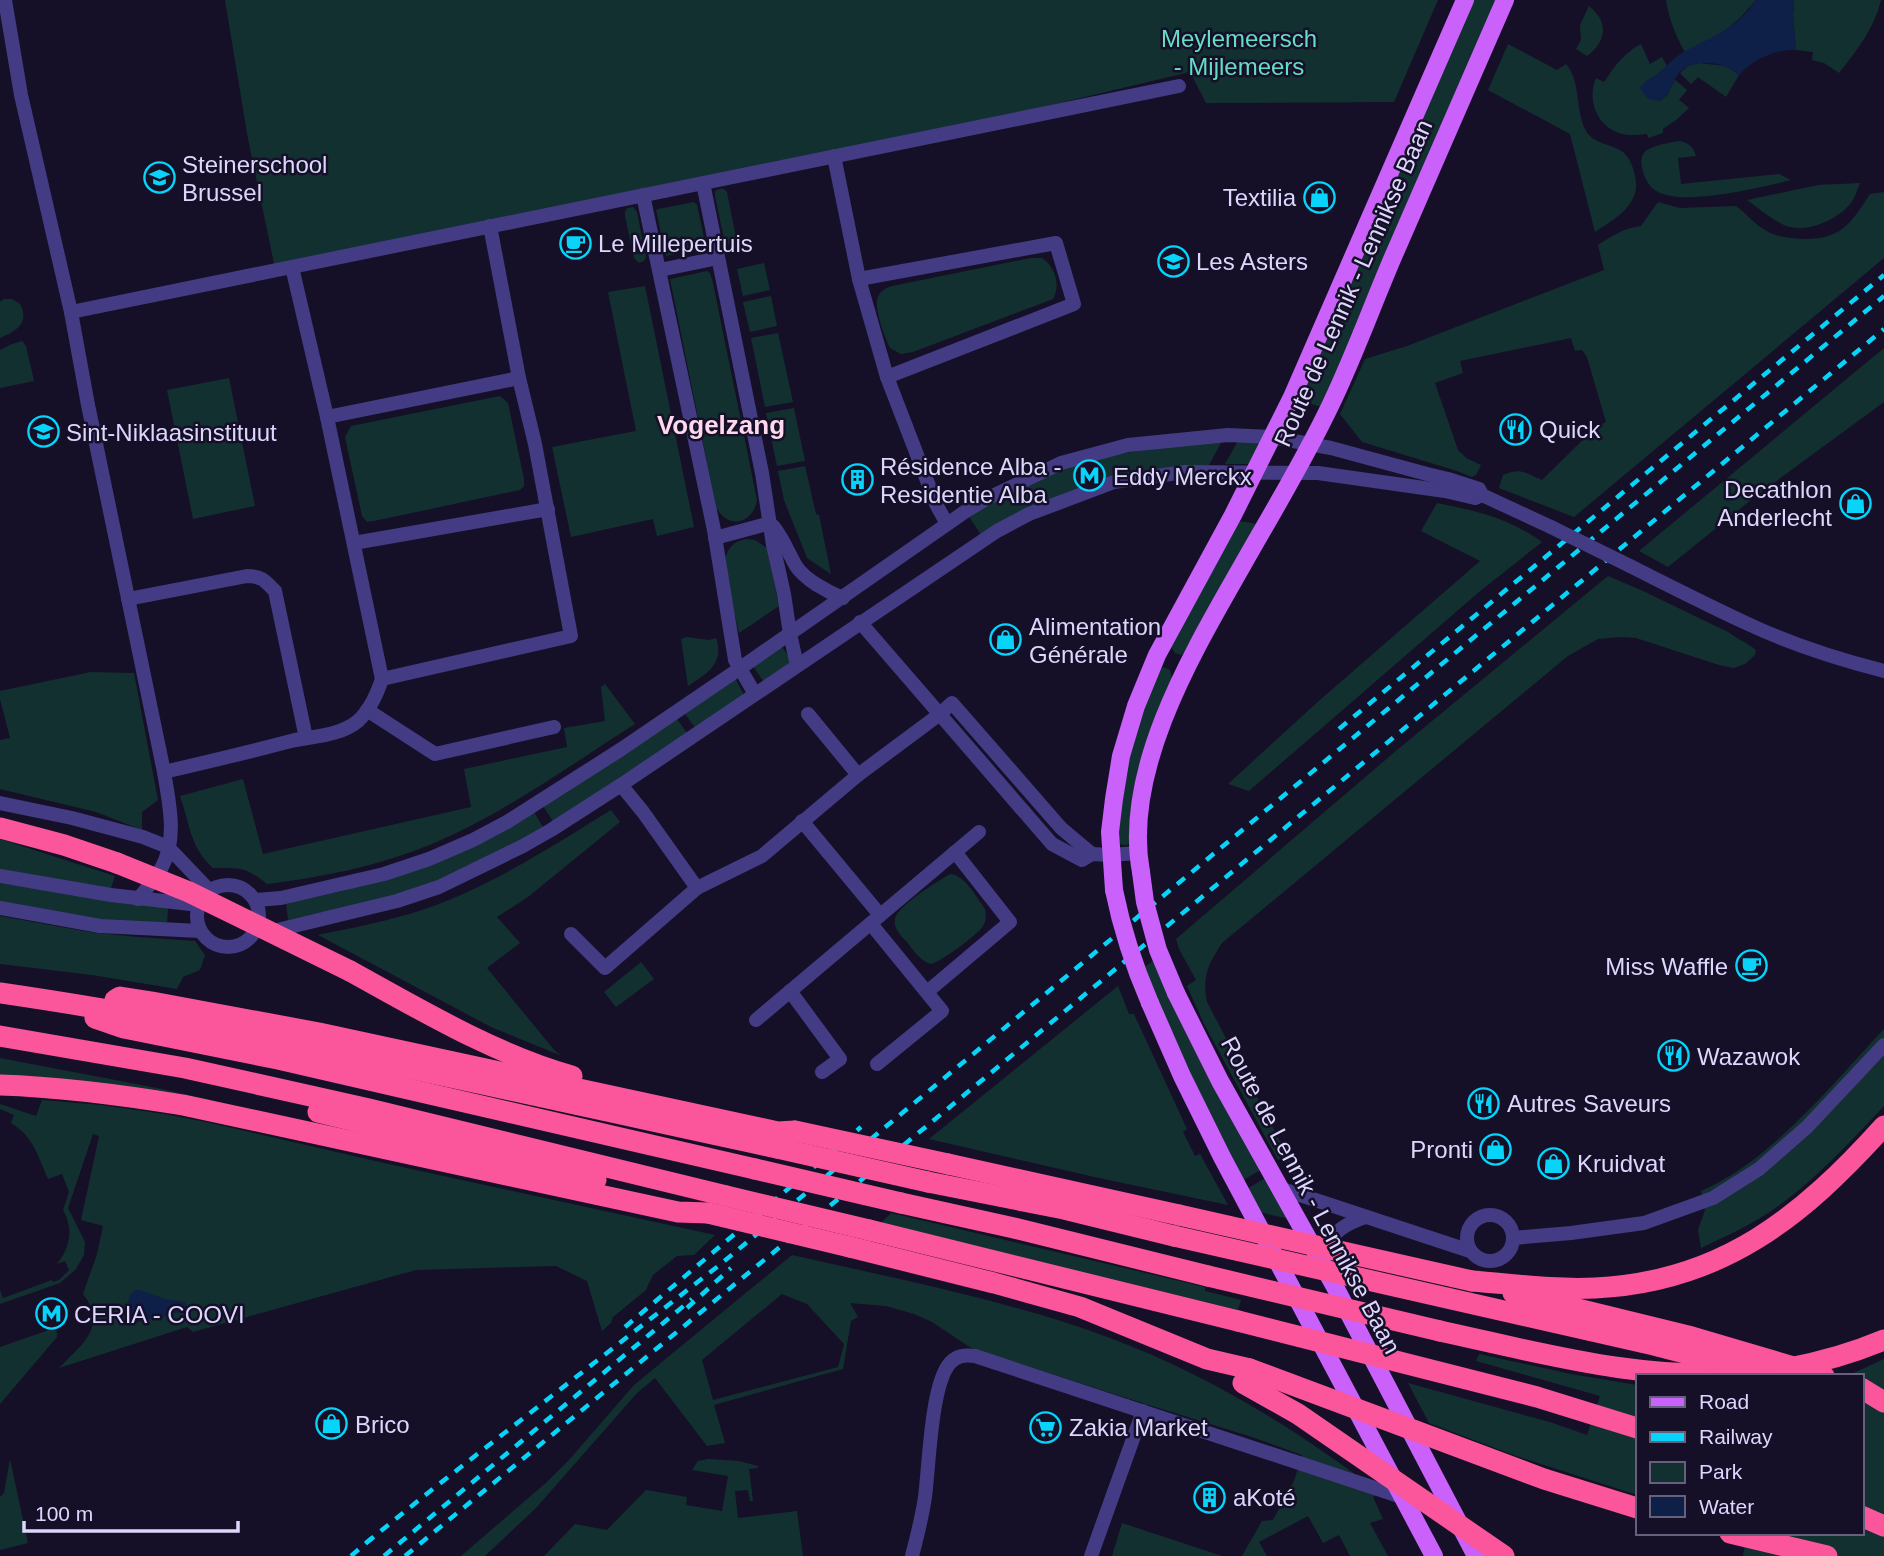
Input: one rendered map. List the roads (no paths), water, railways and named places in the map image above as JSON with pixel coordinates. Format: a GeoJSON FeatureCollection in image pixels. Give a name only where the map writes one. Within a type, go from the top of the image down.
{"type":"FeatureCollection","features":[{"type":"Feature","properties":{"kind":"highway"},"geometry":{"type":"LineString","coordinates":[[0,828],[64,845],[158,879],[349,971],[440,1020],[553,1070],[782,1124],[795,1131]]}},
{"type":"Feature","properties":{"kind":"highway"},"geometry":{"type":"LineString","coordinates":[[0,993],[101,1008],[325,1051],[1064,1209],[1640,1342],[1766,1374]]}},
{"type":"Feature","properties":{"kind":"highway"},"geometry":{"type":"LineString","coordinates":[[101,1008],[120,997],[152,1002],[319,1033],[778,1132],[795,1131],[1472,1281],[1692,1337],[1817,1374]]}},
{"type":"Feature","properties":{"kind":"highway"},"geometry":{"type":"LineString","coordinates":[[31,998],[124,1028],[303,1065],[1014,1228],[1440,1331],[1607,1367],[1672,1374]]}},
{"type":"Feature","properties":{"kind":"highway"},"geometry":{"type":"LineString","coordinates":[[0,1036],[186,1068],[369,1109],[1238,1321],[1537,1397],[1636,1428]]}},
{"type":"Feature","properties":{"kind":"highway"},"geometry":{"type":"LineString","coordinates":[[186,1068],[202,1083],[671,1199],[708,1213],[1080,1307],[1246,1376],[1532,1475],[1636,1508]]}},
{"type":"Feature","properties":{"kind":"highway"},"geometry":{"type":"LineString","coordinates":[[0,1085],[43,1086],[110,1093],[183,1105],[678,1212],[708,1213]]}},
{"type":"Feature","properties":{"kind":"highway"},"geometry":{"type":"LineString","coordinates":[[1472,1281],[1548,1288],[1618,1286],[1678,1275],[1702,1266],[1762,1236],[1813,1199],[1884,1126]]}},
{"type":"Feature","properties":{"kind":"highway"},"geometry":{"type":"LineString","coordinates":[[1740,1374],[1824,1361],[1884,1340]]}},
{"type":"Feature","properties":{"kind":"highway"},"geometry":{"type":"LineString","coordinates":[[1246,1376],[1298,1415],[1504,1556]]}},
{"type":"Feature","properties":{"kind":"highway"},"geometry":{"type":"LineString","coordinates":[[1863,1389],[1884,1404]]}},
{"type":"Feature","properties":{"kind":"highway"},"geometry":{"type":"LineString","coordinates":[[1863,1401],[1884,1404]]}},
{"type":"Feature","properties":{"kind":"highway"},"geometry":{"type":"LineString","coordinates":[[1863,1517],[1884,1526]]}},
{"type":"Feature","properties":{"kind":"highway"},"geometry":{"type":"LineString","coordinates":[[1738,1535],[1827,1556]]}},
{"type":"Feature","properties":{"kind":"main road","name":"Route de Lennik - Lennikse Baan"},"geometry":{"type":"LineString","coordinates":[[1434,1556],[1222,1157],[1182,1076],[1131,958],[1114,890],[1110,832],[1119,767],[1136,706],[1157,655],[1292,397],[1465,0]]}},
{"type":"Feature","properties":{"kind":"main road","name":"Route de Lennik - Lennikse Baan"},"geometry":{"type":"LineString","coordinates":[[1476,1556],[1334,1286],[1220,1081],[1176,993],[1158,950],[1145,902],[1137,853],[1147,765],[1159,731],[1210,622],[1332,402],[1505,0]]}},
{"type":"Feature","properties":{"kind":"street"},"geometry":{"type":"LineString","coordinates":[[5,0],[21,95],[71,312],[164,772],[171,819],[169,847],[162,868],[138,899]]}},
{"type":"Feature","properties":{"kind":"street"},"geometry":{"type":"LineString","coordinates":[[71,312],[1180,86]]}},
{"type":"Feature","properties":{"kind":"street"},"geometry":{"type":"LineString","coordinates":[[834,156],[859,279],[887,377],[936,504],[947,524]]}},
{"type":"Feature","properties":{"kind":"street"},"geometry":{"type":"LineString","coordinates":[[703,183],[762,473],[797,665]]}},
{"type":"Feature","properties":{"kind":"street"},"geometry":{"type":"LineString","coordinates":[[643,195],[715,538],[735,660],[755,694]]}},
{"type":"Feature","properties":{"kind":"street"},"geometry":{"type":"LineString","coordinates":[[382,678],[570,636],[548,509],[519,378],[490,226]]}},
{"type":"Feature","properties":{"kind":"street"},"geometry":{"type":"LineString","coordinates":[[859,279],[1056,243],[1074,304],[887,377]]}},
{"type":"Feature","properties":{"kind":"street"},"geometry":{"type":"LineString","coordinates":[[660,270],[718,258]]}},
{"type":"Feature","properties":{"kind":"street"},"geometry":{"type":"LineString","coordinates":[[164,772],[340,732],[357,722],[367,710],[377,694],[382,678],[327,417],[292,267]]}},
{"type":"Feature","properties":{"kind":"street"},"geometry":{"type":"LineString","coordinates":[[327,417],[519,378]]}},
{"type":"Feature","properties":{"kind":"street"},"geometry":{"type":"LineString","coordinates":[[256,900],[281,898],[384,874],[473,840],[535,805],[986,499],[1060,463],[1128,445],[1228,435],[1272,437],[1310,443],[1448,479],[1479,489],[1482,495],[1747,624],[1808,648],[1884,671]]}},
{"type":"Feature","properties":{"kind":"street"},"geometry":{"type":"LineString","coordinates":[[254,934],[264,934],[397,901],[439,887],[482,867],[551,830],[621,785],[997,531],[1029,514],[1114,482],[1185,472],[1318,473],[1445,491],[1475,498],[1482,495]]}},
{"type":"Feature","properties":{"kind":"street"},"geometry":{"type":"LineString","coordinates":[[354,543],[548,509]]}},
{"type":"Feature","properties":{"kind":"street"},"geometry":{"type":"LineString","coordinates":[[715,538],[771,523]]}},
{"type":"Feature","properties":{"kind":"street"},"geometry":{"type":"LineString","coordinates":[[771,523],[798,569],[829,593],[843,598]]}},
{"type":"Feature","properties":{"kind":"street"},"geometry":{"type":"LineString","coordinates":[[128,599],[247,576],[263,579],[275,592],[306,738]]}},
{"type":"Feature","properties":{"kind":"street"},"geometry":{"type":"LineString","coordinates":[[860,622],[1052,844],[1082,860],[1091,854],[1137,853]]}},
{"type":"Feature","properties":{"kind":"street"},"geometry":{"type":"LineString","coordinates":[[571,934],[605,968],[697,888],[762,856],[858,775],[952,704],[1061,828],[1091,854]]}},
{"type":"Feature","properties":{"kind":"street"},"geometry":{"type":"LineString","coordinates":[[367,710],[435,754],[554,727]]}},
{"type":"Feature","properties":{"kind":"street"},"geometry":{"type":"LineString","coordinates":[[807,714],[858,775]]}},
{"type":"Feature","properties":{"kind":"street"},"geometry":{"type":"LineString","coordinates":[[621,785],[697,888]]}},
{"type":"Feature","properties":{"kind":"street"},"geometry":{"type":"LineString","coordinates":[[0,803],[72,818],[169,847],[209,890]]}},
{"type":"Feature","properties":{"kind":"street"},"geometry":{"type":"LineString","coordinates":[[802,821],[942,1011],[877,1065]]}},
{"type":"Feature","properties":{"kind":"street"},"geometry":{"type":"LineString","coordinates":[[756,1020],[979,832]]}},
{"type":"Feature","properties":{"kind":"street"},"geometry":{"type":"LineString","coordinates":[[927,992],[1010,922],[955,852]]}},
{"type":"Feature","properties":{"kind":"street"},"geometry":{"type":"LineString","coordinates":[[0,876],[138,899],[199,905]]}},
{"type":"Feature","properties":{"kind":"street"},"geometry":{"type":"LineString","coordinates":[[229,884],[240,886],[249,891],[256,900],[260,911],[259,923],[246,942],[237,946],[216,945],[201,931],[198,923],[199,905],[209,890],[229,884]]}},
{"type":"Feature","properties":{"kind":"street"},"geometry":{"type":"LineString","coordinates":[[0,908],[100,926],[201,931]]}},
{"type":"Feature","properties":{"kind":"street"},"geometry":{"type":"LineString","coordinates":[[790,991],[840,1059],[821,1072]]}},
{"type":"Feature","properties":{"kind":"street"},"geometry":{"type":"LineString","coordinates":[[1513,1238],[1644,1223],[1713,1198],[1759,1169],[1807,1127],[1884,1045]]}},
{"type":"Feature","properties":{"kind":"street"},"geometry":{"type":"LineString","coordinates":[[1279,1188],[1470,1251],[1479,1258],[1492,1261],[1501,1258],[1510,1250],[1513,1238],[1511,1230],[1503,1220],[1482,1216],[1472,1223],[1468,1231],[1470,1251]]}},
{"type":"Feature","properties":{"kind":"street"},"geometry":{"type":"LineString","coordinates":[[1334,1286],[1328,1246],[1339,1230],[1350,1222],[1365,1217]]}},
{"type":"Feature","properties":{"kind":"street"},"geometry":{"type":"LineString","coordinates":[[912,1556],[925,1501],[934,1407],[948,1364],[964,1355],[975,1356],[1402,1498],[1449,1506]]}},
{"type":"Feature","properties":{"kind":"street"},"geometry":{"type":"LineString","coordinates":[[1091,1556],[1143,1411]]}},
{"type":"Feature","properties":{"kind":"water"},"geometry":{"type":"Polygon","coordinates":[[[1756,0],[1794,0],[1796,50],[1765,56],[1739,75],[1718,64],[1694,64],[1680,72],[1661,101],[1648,99],[1640,88],[1648,79],[1658,74],[1679,55],[1730,27],[1756,0]]]}},
{"type":"Feature","properties":{"kind":"water"},"geometry":{"type":"Polygon","coordinates":[[[136,1290],[185,1302],[188,1308],[184,1312],[168,1314],[162,1319],[144,1319],[131,1323],[127,1317],[127,1306],[130,1294],[136,1290]]]}},
{"type":"Feature","properties":{"kind":"railway"},"geometry":{"type":"LineString","coordinates":[[1339,729],[1884,275]]}},
{"type":"Feature","properties":{"kind":"railway"},"geometry":{"type":"LineString","coordinates":[[366,1543],[722,1263],[1884,296]]}},
{"type":"Feature","properties":{"kind":"railway"},"geometry":{"type":"LineString","coordinates":[[405,1556],[951,1106],[1884,329]]}},
{"type":"Feature","properties":{"kind":"railway"},"geometry":{"type":"LineString","coordinates":[[625,1327],[861,1127]]}},
{"type":"Feature","properties":{"kind":"railway"},"geometry":{"type":"LineString","coordinates":[[687,1308],[731,1268]]}},
{"type":"Feature","properties":{"kind":"railway"},"geometry":{"type":"LineString","coordinates":[[384,1556],[692,1299]]}},
{"type":"Feature","properties":{"kind":"railway"},"geometry":{"type":"LineString","coordinates":[[351,1556],[372,1538]]}},
{"type":"Feature","properties":{"kind":"place","name":"Steinerschool Brussel"},"geometry":{"type":"Point","coordinates":[159,178]}},
{"type":"Feature","properties":{"kind":"place","name":"Textilia"},"geometry":{"type":"Point","coordinates":[1319,197]}},
{"type":"Feature","properties":{"kind":"place","name":"Le Millepertuis"},"geometry":{"type":"Point","coordinates":[575,243]}},
{"type":"Feature","properties":{"kind":"place","name":"Les Asters"},"geometry":{"type":"Point","coordinates":[1173,261]}},
{"type":"Feature","properties":{"kind":"place","name":"Quick"},"geometry":{"type":"Point","coordinates":[1516,429]}},
{"type":"Feature","properties":{"kind":"place","name":"Sint-Niklaasinstituut"},"geometry":{"type":"Point","coordinates":[43,432]}},
{"type":"Feature","properties":{"kind":"place","name":"Eddy Merckx"},"geometry":{"type":"Point","coordinates":[1090,476]}},
{"type":"Feature","properties":{"kind":"place","name":"Résidence Alba - Residentie Alba"},"geometry":{"type":"Point","coordinates":[857,480]}},
{"type":"Feature","properties":{"kind":"place","name":"Decathlon Anderlecht"},"geometry":{"type":"Point","coordinates":[1855,503]}},
{"type":"Feature","properties":{"kind":"place","name":"Alimentation Générale"},"geometry":{"type":"Point","coordinates":[1006,640]}},
{"type":"Feature","properties":{"kind":"place","name":"Miss Waffle"},"geometry":{"type":"Point","coordinates":[1751,966]}},
{"type":"Feature","properties":{"kind":"place","name":"Wazawok"},"geometry":{"type":"Point","coordinates":[1674,1056]}},
{"type":"Feature","properties":{"kind":"place","name":"Autres Saveurs"},"geometry":{"type":"Point","coordinates":[1484,1103]}},
{"type":"Feature","properties":{"kind":"place","name":"Pronti"},"geometry":{"type":"Point","coordinates":[1496,1149]}},
{"type":"Feature","properties":{"kind":"place","name":"Kruidvat"},"geometry":{"type":"Point","coordinates":[1554,1163]}},
{"type":"Feature","properties":{"kind":"place","name":"CERIA - COOVI"},"geometry":{"type":"Point","coordinates":[51,1314]}},
{"type":"Feature","properties":{"kind":"place","name":"Brico"},"geometry":{"type":"Point","coordinates":[332,1424]}},
{"type":"Feature","properties":{"kind":"place","name":"Zakia Market"},"geometry":{"type":"Point","coordinates":[1046,1427]}},
{"type":"Feature","properties":{"kind":"place","name":"aKoté"},"geometry":{"type":"Point","coordinates":[1210,1497]}},
{"type":"Feature","properties":{"kind":"district","name":"Vogelzang"},"geometry":{"type":"Point","coordinates":[721,425]}},
{"type":"Feature","properties":{"kind":"park label","name":"Meylemeersch - Mijlemeers"},"geometry":{"type":"Point","coordinates":[1239,52]}}]}
